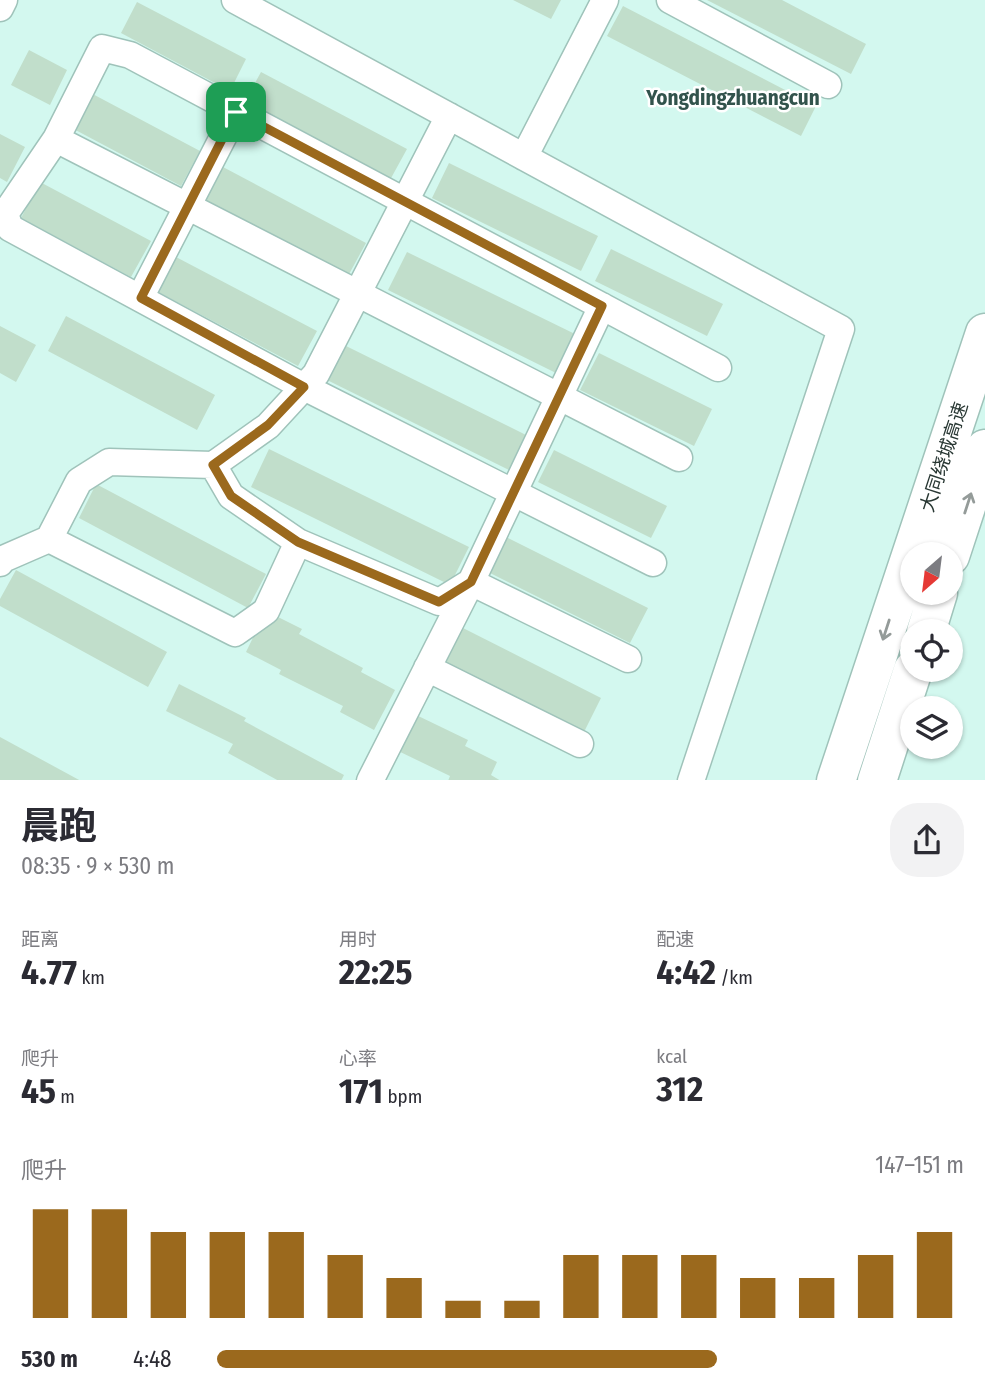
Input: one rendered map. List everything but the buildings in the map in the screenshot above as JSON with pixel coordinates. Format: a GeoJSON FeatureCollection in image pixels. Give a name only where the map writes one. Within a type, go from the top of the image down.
{"type":"FeatureCollection","features":[{"type":"Feature","properties":{"kind":"highway","name":"大同绕城高速"},"geometry":{"type":"LineString","coordinates":[[836,780],[985,333]]}},
{"type":"Feature","properties":{"kind":"highway","name":"大同绕城高速"},"geometry":{"type":"LineString","coordinates":[[955,542],[985,449]]}},
{"type":"Feature","properties":{"kind":"highway"},"geometry":{"type":"LineString","coordinates":[[877,780],[909,682]]}},
{"type":"Feature","properties":{"kind":"street"},"geometry":{"type":"LineString","coordinates":[[0,8],[4,0]]}},
{"type":"Feature","properties":{"kind":"street"},"geometry":{"type":"LineString","coordinates":[[235,0],[841,328],[691,780]]}},
{"type":"Feature","properties":{"kind":"street"},"geometry":{"type":"LineString","coordinates":[[524,157],[605,0]]}},
{"type":"Feature","properties":{"kind":"street"},"geometry":{"type":"LineString","coordinates":[[670,0],[828,85]]}},
{"type":"Feature","properties":{"kind":"street"},"geometry":{"type":"LineString","coordinates":[[653,563],[304,387],[10,228],[5,214],[56,139],[102,48],[130,55],[718,368]]}},
{"type":"Feature","properties":{"kind":"street"},"geometry":{"type":"LineString","coordinates":[[141,298],[236,112]]}},
{"type":"Feature","properties":{"kind":"street"},"geometry":{"type":"LineString","coordinates":[[0,564],[3,559],[49,539],[79,481],[109,462],[213,465],[268,425],[316,374],[449,116]]}},
{"type":"Feature","properties":{"kind":"street"},"geometry":{"type":"LineString","coordinates":[[56,139],[679,458]]}},
{"type":"Feature","properties":{"kind":"street"},"geometry":{"type":"LineString","coordinates":[[370,780],[471,582],[602,306]]}},
{"type":"Feature","properties":{"kind":"street"},"geometry":{"type":"LineString","coordinates":[[213,465],[231,496],[298,542],[439,602],[471,582]]}},
{"type":"Feature","properties":{"kind":"street"},"geometry":{"type":"LineString","coordinates":[[49,539],[235,634],[266,611],[298,542]]}},
{"type":"Feature","properties":{"kind":"street"},"geometry":{"type":"LineString","coordinates":[[471,582],[628,659]]}},
{"type":"Feature","properties":{"kind":"street"},"geometry":{"type":"LineString","coordinates":[[427,668],[580,744]]}},
{"type":"Feature","properties":{"kind":"district","name":"Yongdingzhuangcun"},"geometry":{"type":"Point","coordinates":[733,98]}},
{"type":"Feature","properties":{"kind":"route"},"geometry":{"type":"LineString","coordinates":[[236,112],[602,306],[471,582],[439,602],[298,542],[231,496],[213,465],[268,425],[304,387],[141,298],[236,112]]}}]}
